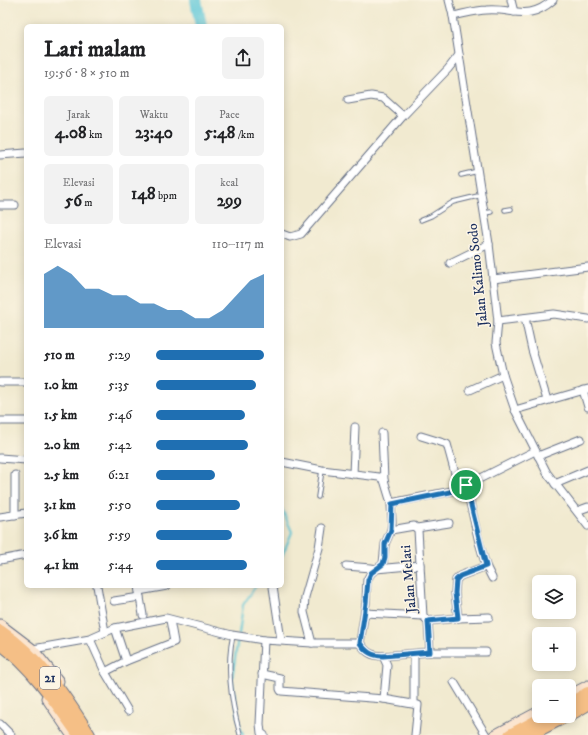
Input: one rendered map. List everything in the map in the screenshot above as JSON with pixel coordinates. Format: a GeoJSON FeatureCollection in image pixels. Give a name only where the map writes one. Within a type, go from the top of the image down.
{"type":"FeatureCollection","features":[{"type":"Feature","properties":{"kind":"highway","name":"21"},"geometry":{"type":"LineString","coordinates":[[0,631],[21,647],[54,682],[89,735]]}},
{"type":"Feature","properties":{"kind":"highway","name":"21"},"geometry":{"type":"LineString","coordinates":[[0,643],[19,658],[31,671],[47,690],[79,735]]}},
{"type":"Feature","properties":{"kind":"highway"},"geometry":{"type":"LineString","coordinates":[[576,700],[588,693]]}},
{"type":"Feature","properties":{"kind":"highway"},"geometry":{"type":"LineString","coordinates":[[576,711],[588,704]]}},
{"type":"Feature","properties":{"kind":"highway"},"geometry":{"type":"LineString","coordinates":[[510,735],[533,723]]}},
{"type":"Feature","properties":{"kind":"highway"},"geometry":{"type":"LineString","coordinates":[[529,735],[552,723]]}},
{"type":"Feature","properties":{"kind":"street","name":"Jalan Kalimo Sodo"},"geometry":{"type":"LineString","coordinates":[[449,0],[453,16],[482,195],[488,212],[489,244],[498,321],[496,343],[503,375],[515,410],[546,473],[588,526]]}},
{"type":"Feature","properties":{"kind":"street"},"geometry":{"type":"LineString","coordinates":[[511,0],[514,12]]}},
{"type":"Feature","properties":{"kind":"street"},"geometry":{"type":"LineString","coordinates":[[453,16],[488,9],[524,13],[538,10],[553,0]]}},
{"type":"Feature","properties":{"kind":"street"},"geometry":{"type":"LineString","coordinates":[[284,234],[290,236],[301,234],[403,116],[448,69],[459,55]]}},
{"type":"Feature","properties":{"kind":"street"},"geometry":{"type":"LineString","coordinates":[[348,100],[371,96],[383,98],[403,116]]}},
{"type":"Feature","properties":{"kind":"street"},"geometry":{"type":"LineString","coordinates":[[0,155],[24,153]]}},
{"type":"Feature","properties":{"kind":"street"},"geometry":{"type":"LineString","coordinates":[[0,205],[15,205]]}},
{"type":"Feature","properties":{"kind":"street"},"geometry":{"type":"LineString","coordinates":[[450,263],[489,244]]}},
{"type":"Feature","properties":{"kind":"street"},"geometry":{"type":"LineString","coordinates":[[493,279],[588,267]]}},
{"type":"Feature","properties":{"kind":"street"},"geometry":{"type":"LineString","coordinates":[[498,321],[561,314],[588,319]]}},
{"type":"Feature","properties":{"kind":"street"},"geometry":{"type":"LineString","coordinates":[[525,318],[533,355],[547,400]]}},
{"type":"Feature","properties":{"kind":"street"},"geometry":{"type":"LineString","coordinates":[[470,390],[503,375]]}},
{"type":"Feature","properties":{"kind":"street"},"geometry":{"type":"LineString","coordinates":[[0,382],[24,382]]}},
{"type":"Feature","properties":{"kind":"street"},"geometry":{"type":"LineString","coordinates":[[515,410],[585,390],[588,407]]}},
{"type":"Feature","properties":{"kind":"street"},"geometry":{"type":"LineString","coordinates":[[0,421],[24,421]]}},
{"type":"Feature","properties":{"kind":"street"},"geometry":{"type":"LineString","coordinates":[[353,474],[355,427]]}},
{"type":"Feature","properties":{"kind":"street"},"geometry":{"type":"LineString","coordinates":[[360,643],[368,580],[371,573],[383,564],[385,557],[385,544],[391,530],[392,504],[384,480],[382,433]]}},
{"type":"Feature","properties":{"kind":"street"},"geometry":{"type":"LineString","coordinates":[[421,436],[447,444],[458,489],[486,566],[492,578]]}},
{"type":"Feature","properties":{"kind":"street"},"geometry":{"type":"LineString","coordinates":[[392,504],[458,489],[536,454],[581,439]]}},
{"type":"Feature","properties":{"kind":"street"},"geometry":{"type":"LineString","coordinates":[[0,458],[24,460]]}},
{"type":"Feature","properties":{"kind":"street"},"geometry":{"type":"LineString","coordinates":[[284,462],[322,470],[379,477],[384,480]]}},
{"type":"Feature","properties":{"kind":"street"},"geometry":{"type":"LineString","coordinates":[[555,484],[588,470]]}},
{"type":"Feature","properties":{"kind":"street"},"geometry":{"type":"LineString","coordinates":[[15,475],[15,515]]}},
{"type":"Feature","properties":{"kind":"street"},"geometry":{"type":"LineString","coordinates":[[576,511],[588,507]]}},
{"type":"Feature","properties":{"kind":"street"},"geometry":{"type":"LineString","coordinates":[[0,517],[24,513]]}},
{"type":"Feature","properties":{"kind":"street"},"geometry":{"type":"LineString","coordinates":[[417,528],[449,523]]}},
{"type":"Feature","properties":{"kind":"street","name":"Jalan Melati"},"geometry":{"type":"LineString","coordinates":[[391,530],[414,526],[417,528],[430,652]]}},
{"type":"Feature","properties":{"kind":"street"},"geometry":{"type":"LineString","coordinates":[[312,642],[304,612],[306,597],[319,548],[322,528]]}},
{"type":"Feature","properties":{"kind":"street"},"geometry":{"type":"LineString","coordinates":[[0,560],[24,555]]}},
{"type":"Feature","properties":{"kind":"street"},"geometry":{"type":"LineString","coordinates":[[346,566],[376,569],[420,564]]}},
{"type":"Feature","properties":{"kind":"street"},"geometry":{"type":"LineString","coordinates":[[458,618],[455,593],[456,580],[460,576],[486,566]]}},
{"type":"Feature","properties":{"kind":"street"},"geometry":{"type":"LineString","coordinates":[[97,588],[105,632]]}},
{"type":"Feature","properties":{"kind":"street"},"geometry":{"type":"LineString","coordinates":[[114,602],[139,592],[158,588]]}},
{"type":"Feature","properties":{"kind":"street"},"geometry":{"type":"LineString","coordinates":[[273,588],[281,640]]}},
{"type":"Feature","properties":{"kind":"street"},"geometry":{"type":"LineString","coordinates":[[139,592],[143,615]]}},
{"type":"Feature","properties":{"kind":"street"},"geometry":{"type":"LineString","coordinates":[[365,613],[426,619],[489,617]]}},
{"type":"Feature","properties":{"kind":"street"},"geometry":{"type":"LineString","coordinates":[[33,649],[90,639],[115,628],[166,618],[234,635],[264,640],[360,643],[368,652],[376,656],[430,652],[486,652]]}},
{"type":"Feature","properties":{"kind":"street"},"geometry":{"type":"LineString","coordinates":[[106,672],[126,661],[174,642],[173,620]]}},
{"type":"Feature","properties":{"kind":"street"},"geometry":{"type":"LineString","coordinates":[[0,624],[33,649],[64,687],[95,735]]}},
{"type":"Feature","properties":{"kind":"street"},"geometry":{"type":"LineString","coordinates":[[115,628],[126,661]]}},
{"type":"Feature","properties":{"kind":"street"},"geometry":{"type":"LineString","coordinates":[[90,639],[106,672],[128,711]]}},
{"type":"Feature","properties":{"kind":"street"},"geometry":{"type":"LineString","coordinates":[[264,640],[260,724],[261,733],[264,735]]}},
{"type":"Feature","properties":{"kind":"street"},"geometry":{"type":"LineString","coordinates":[[0,650],[17,664],[41,692],[71,735]]}},
{"type":"Feature","properties":{"kind":"street"},"geometry":{"type":"LineString","coordinates":[[414,654],[414,704]]}},
{"type":"Feature","properties":{"kind":"street"},"geometry":{"type":"LineString","coordinates":[[383,656],[387,665],[384,699]]}},
{"type":"Feature","properties":{"kind":"street"},"geometry":{"type":"LineString","coordinates":[[262,674],[280,678],[281,691],[384,699],[418,705],[415,735]]}},
{"type":"Feature","properties":{"kind":"street"},"geometry":{"type":"LineString","coordinates":[[454,682],[486,735]]}},
{"type":"Feature","properties":{"kind":"street"},"geometry":{"type":"LineString","coordinates":[[576,691],[588,684]]}},
{"type":"Feature","properties":{"kind":"street"},"geometry":{"type":"LineString","coordinates":[[541,735],[588,709]]}},
{"type":"Feature","properties":{"kind":"street"},"geometry":{"type":"LineString","coordinates":[[494,735],[532,715]]}},
{"type":"Feature","properties":{"kind":"street"},"geometry":{"type":"LineString","coordinates":[[0,724],[11,735]]}},
{"type":"Feature","properties":{"kind":"lane"},"geometry":{"type":"LineString","coordinates":[[461,174],[478,171]]}},
{"type":"Feature","properties":{"kind":"lane"},"geometry":{"type":"LineString","coordinates":[[421,220],[431,216],[453,202],[482,195]]}},
{"type":"Feature","properties":{"kind":"lane"},"geometry":{"type":"LineString","coordinates":[[505,210],[511,209]]}},
{"type":"Feature","properties":{"kind":"lane"},"geometry":{"type":"LineString","coordinates":[[318,497],[322,470]]}},
{"type":"Feature","properties":{"kind":"lane"},"geometry":{"type":"LineString","coordinates":[[234,635],[230,650],[231,681],[233,710],[240,734]]}},
{"type":"Feature","properties":{"kind":"waterway"},"geometry":{"type":"LineString","coordinates":[[196,0],[201,24]]}},
{"type":"Feature","properties":{"kind":"waterway"},"geometry":{"type":"LineString","coordinates":[[284,514],[292,532],[284,551]]}},
{"type":"Feature","properties":{"kind":"waterway"},"geometry":{"type":"LineString","coordinates":[[239,634],[243,605],[255,588]]}},
{"type":"Feature","properties":{"kind":"waterway"},"geometry":{"type":"LineString","coordinates":[[238,638],[232,679],[240,727],[243,735]]}},
{"type":"Feature","properties":{"kind":"route"},"geometry":{"type":"LineString","coordinates":[[466,485],[486,566],[460,576],[456,580],[455,593],[458,618],[428,621],[430,652],[383,656],[371,654],[364,649],[360,643],[368,580],[371,573],[383,564],[385,557],[385,544],[391,530],[392,504],[450,492],[466,485]]}}]}
